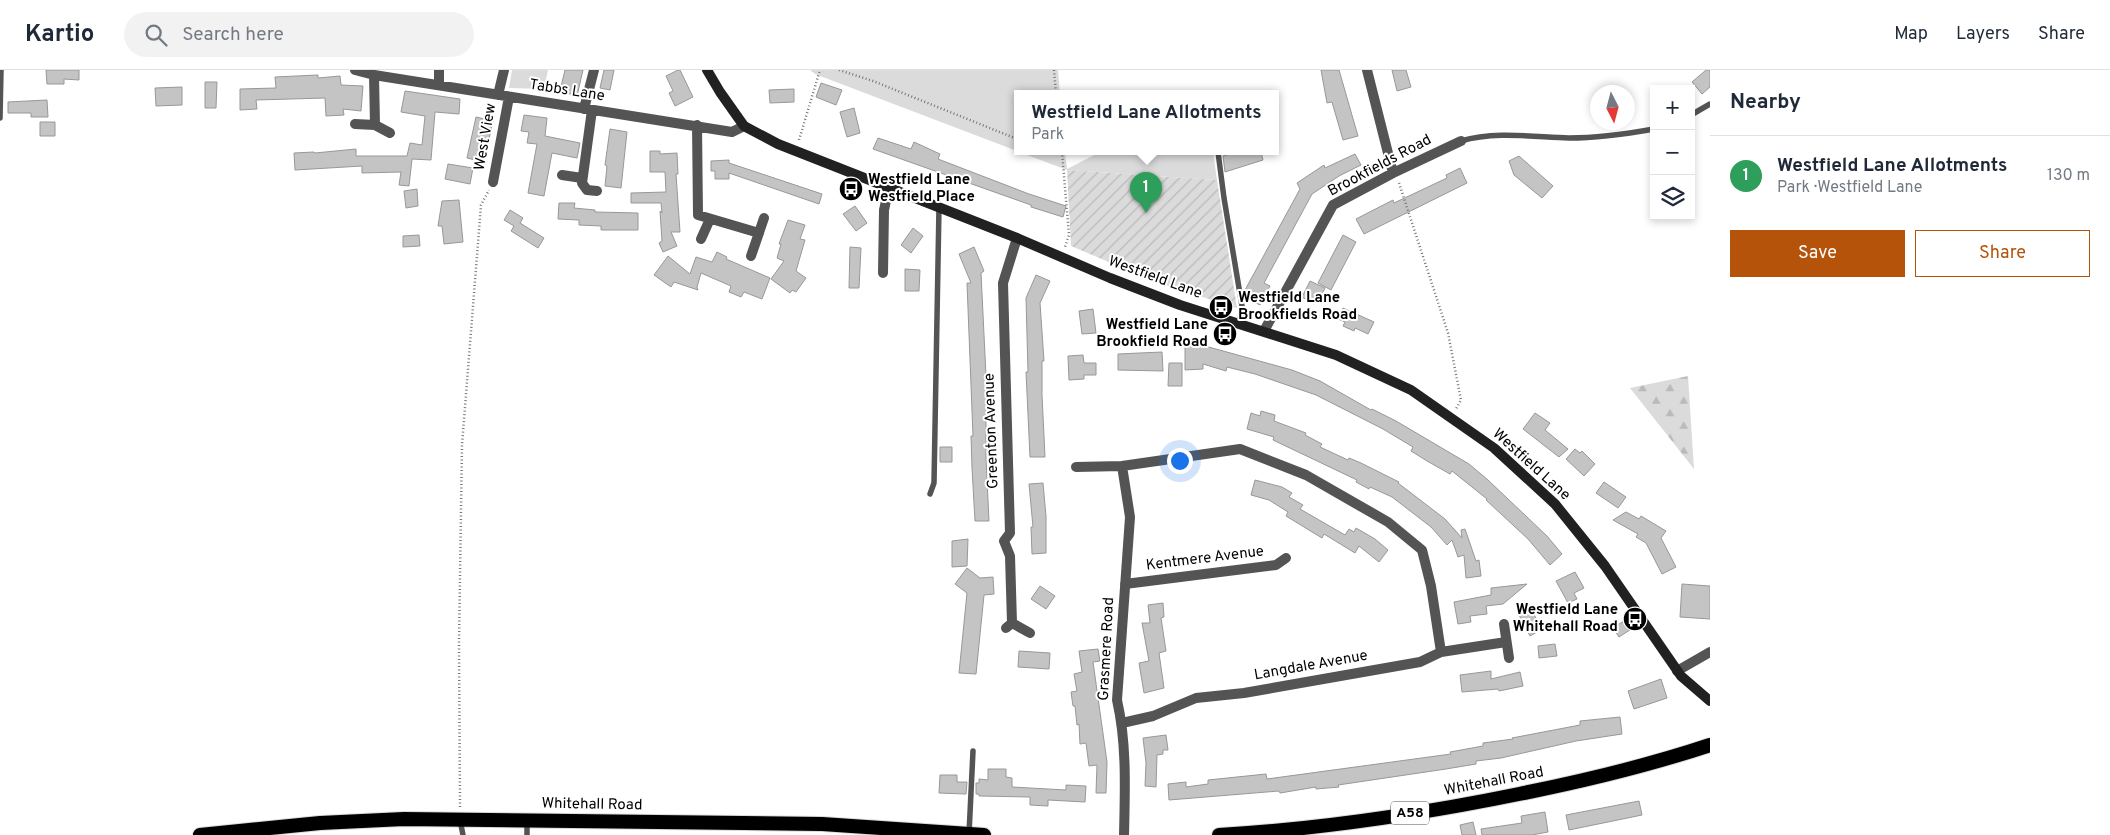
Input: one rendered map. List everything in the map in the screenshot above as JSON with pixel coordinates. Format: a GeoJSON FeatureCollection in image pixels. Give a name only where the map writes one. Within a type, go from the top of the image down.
{"type":"FeatureCollection","features":[{"type":"Feature","properties":{"kind":"highway","name":"Whitehall Road"},"geometry":{"type":"LineString","coordinates":[[1220,835],[1321,826],[1466,805],[1599,778],[1648,765],[1710,745]]}},
{"type":"Feature","properties":{"kind":"highway","name":"Whitehall Road"},"geometry":{"type":"LineString","coordinates":[[200,835],[404,819],[460,819],[822,824],[906,832],[984,835]]}},
{"type":"Feature","properties":{"kind":"main road","name":"Westfield Lane"},"geometry":{"type":"LineString","coordinates":[[707,70],[744,126],[778,144],[1018,238],[1110,278],[1180,305],[1336,355],[1411,390],[1494,448],[1555,504],[1604,566],[1677,670],[1710,700]]}},
{"type":"Feature","properties":{"kind":"street","name":"Tabbs Lane"},"geometry":{"type":"LineString","coordinates":[[355,70],[374,75],[732,132],[744,126]]}},
{"type":"Feature","properties":{"kind":"street"},"geometry":{"type":"LineString","coordinates":[[438,84],[440,70]]}},
{"type":"Feature","properties":{"kind":"street","name":"West View"},"geometry":{"type":"LineString","coordinates":[[493,182],[503,96],[504,70]]}},
{"type":"Feature","properties":{"kind":"street"},"geometry":{"type":"LineString","coordinates":[[594,70],[588,110],[582,181],[587,190],[596,191]]}},
{"type":"Feature","properties":{"kind":"street"},"geometry":{"type":"LineString","coordinates":[[1366,70],[1393,173]]}},
{"type":"Feature","properties":{"kind":"street"},"geometry":{"type":"LineString","coordinates":[[374,75],[375,125]]}},
{"type":"Feature","properties":{"kind":"street"},"geometry":{"type":"LineString","coordinates":[[355,124],[375,125],[390,133]]}},
{"type":"Feature","properties":{"kind":"street"},"geometry":{"type":"LineString","coordinates":[[697,125],[698,215],[759,233]]}},
{"type":"Feature","properties":{"kind":"street","name":"Brookfields Road"},"geometry":{"type":"LineString","coordinates":[[1264,331],[1332,205],[1393,173],[1461,141]]}},
{"type":"Feature","properties":{"kind":"street"},"geometry":{"type":"LineString","coordinates":[[562,175],[582,181]]}},
{"type":"Feature","properties":{"kind":"street"},"geometry":{"type":"LineString","coordinates":[[883,274],[884,210],[889,187]]}},
{"type":"Feature","properties":{"kind":"street"},"geometry":{"type":"LineString","coordinates":[[701,239],[710,218]]}},
{"type":"Feature","properties":{"kind":"street"},"geometry":{"type":"LineString","coordinates":[[752,256],[764,218]]}},
{"type":"Feature","properties":{"kind":"street","name":"Greenton Avenue"},"geometry":{"type":"LineString","coordinates":[[1018,238],[1003,283],[1010,533],[1004,541],[1010,556],[1009,626],[1030,633]]}},
{"type":"Feature","properties":{"kind":"street"},"geometry":{"type":"LineString","coordinates":[[1076,466],[1122,466],[1240,449],[1306,475],[1388,522],[1422,550],[1432,586],[1441,652]]}},
{"type":"Feature","properties":{"kind":"street","name":"Grasmere Road"},"geometry":{"type":"LineString","coordinates":[[1122,466],[1130,517],[1117,700],[1122,723],[1126,779],[1124,835]]}},
{"type":"Feature","properties":{"kind":"street","name":"Kentmere Avenue"},"geometry":{"type":"LineString","coordinates":[[1125,584],[1276,565],[1286,558]]}},
{"type":"Feature","properties":{"kind":"street"},"geometry":{"type":"LineString","coordinates":[[1504,624],[1509,658]]}},
{"type":"Feature","properties":{"kind":"street","name":"Langdale Avenue"},"geometry":{"type":"LineString","coordinates":[[1122,723],[1153,716],[1196,698],[1244,693],[1420,662],[1441,652],[1506,642]]}},
{"type":"Feature","properties":{"kind":"street"},"geometry":{"type":"LineString","coordinates":[[1677,670],[1710,652]]}},
{"type":"Feature","properties":{"kind":"lane"},"geometry":{"type":"LineString","coordinates":[[0,118],[1,70]]}},
{"type":"Feature","properties":{"kind":"lane"},"geometry":{"type":"LineString","coordinates":[[1695,112],[1710,104]]}},
{"type":"Feature","properties":{"kind":"lane"},"geometry":{"type":"LineString","coordinates":[[1461,141],[1495,136],[1572,138],[1623,135],[1650,130]]}},
{"type":"Feature","properties":{"kind":"lane"},"geometry":{"type":"LineString","coordinates":[[1218,155],[1242,306],[1239,323]]}},
{"type":"Feature","properties":{"kind":"lane"},"geometry":{"type":"LineString","coordinates":[[930,494],[934,483],[933,431],[938,312],[939,207]]}},
{"type":"Feature","properties":{"kind":"lane"},"geometry":{"type":"LineString","coordinates":[[969,834],[973,751]]}},
{"type":"Feature","properties":{"kind":"lane"},"geometry":{"type":"LineString","coordinates":[[460,819],[463,835]]}},
{"type":"Feature","properties":{"kind":"lane"},"geometry":{"type":"LineString","coordinates":[[527,820],[527,835]]}},
{"type":"Feature","properties":{"kind":"path"},"geometry":{"type":"LineString","coordinates":[[796,151],[820,70]]}},
{"type":"Feature","properties":{"kind":"path"},"geometry":{"type":"LineString","coordinates":[[839,70],[873,81],[1014,138]]}},
{"type":"Feature","properties":{"kind":"path"},"geometry":{"type":"LineString","coordinates":[[1054,70],[1056,90]]}},
{"type":"Feature","properties":{"kind":"path"},"geometry":{"type":"LineString","coordinates":[[1062,257],[1069,235],[1063,155]]}},
{"type":"Feature","properties":{"kind":"path"},"geometry":{"type":"LineString","coordinates":[[1393,173],[1398,182],[1448,334],[1461,400],[1451,419]]}},
{"type":"Feature","properties":{"kind":"path"},"geometry":{"type":"LineString","coordinates":[[460,819],[459,643],[462,445],[481,205],[493,182]]}},
{"type":"Feature","properties":{"kind":"green space"},"geometry":{"type":"Polygon","coordinates":[[[512,70],[548,70],[544,89],[509,88],[512,70]]]}},
{"type":"Feature","properties":{"kind":"green space"},"geometry":{"type":"Polygon","coordinates":[[[810,70],[1058,70],[1060,90],[1014,90],[1014,150],[815,74],[810,70]]]}},
{"type":"Feature","properties":{"kind":"green space"},"geometry":{"type":"Polygon","coordinates":[[[1027,155],[1065,155],[1067,169],[1094,155],[1213,155],[1217,180],[1067,170],[1027,155]]]}},
{"type":"Feature","properties":{"kind":"green space"},"geometry":{"type":"Polygon","coordinates":[[[1067,170],[1217,180],[1237,308],[1156,282],[1071,246],[1067,170]]]}},
{"type":"Feature","properties":{"kind":"green space"},"geometry":{"type":"Polygon","coordinates":[[[1688,376],[1694,469],[1630,388],[1688,376]]]}},
{"type":"Feature","properties":{"kind":"building"},"geometry":{"type":"Polygon","coordinates":[[[46,70],[79,70],[79,80],[64,79],[64,84],[47,84],[46,70]]]}},
{"type":"Feature","properties":{"kind":"building"},"geometry":{"type":"Polygon","coordinates":[[[565,70],[583,70],[577,96],[560,91],[565,70]]]}},
{"type":"Feature","properties":{"kind":"building"},"geometry":{"type":"Polygon","coordinates":[[[604,70],[614,70],[610,90],[600,88],[604,70]]]}},
{"type":"Feature","properties":{"kind":"building"},"geometry":{"type":"Polygon","coordinates":[[[680,70],[693,97],[675,106],[669,93],[673,91],[666,76],[680,70]]]}},
{"type":"Feature","properties":{"kind":"building"},"geometry":{"type":"Polygon","coordinates":[[[1321,70],[1339,70],[1358,136],[1343,140],[1332,102],[1327,103],[1321,70]]]}},
{"type":"Feature","properties":{"kind":"building"},"geometry":{"type":"Polygon","coordinates":[[[1392,70],[1406,70],[1411,87],[1397,91],[1392,70]]]}},
{"type":"Feature","properties":{"kind":"building"},"geometry":{"type":"Polygon","coordinates":[[[1706,70],[1710,70],[1710,87],[1702,94],[1692,82],[1706,70]]]}},
{"type":"Feature","properties":{"kind":"building"},"geometry":{"type":"Polygon","coordinates":[[[318,75],[318,78],[340,76],[341,85],[363,86],[361,111],[343,109],[344,115],[326,116],[325,98],[256,100],[257,109],[240,110],[240,89],[276,88],[275,77],[318,75]]]}},
{"type":"Feature","properties":{"kind":"building"},"geometry":{"type":"Polygon","coordinates":[[[205,82],[217,82],[216,108],[205,108],[205,82]]]}},
{"type":"Feature","properties":{"kind":"building"},"geometry":{"type":"Polygon","coordinates":[[[821,83],[842,90],[836,105],[816,97],[821,83]]]}},
{"type":"Feature","properties":{"kind":"building"},"geometry":{"type":"Polygon","coordinates":[[[182,87],[182,105],[156,106],[155,88],[182,87]]]}},
{"type":"Feature","properties":{"kind":"building"},"geometry":{"type":"Polygon","coordinates":[[[794,89],[794,102],[770,103],[769,90],[794,89]]]}},
{"type":"Feature","properties":{"kind":"building"},"geometry":{"type":"Polygon","coordinates":[[[405,91],[460,99],[459,114],[435,112],[431,160],[412,159],[409,186],[399,185],[401,172],[362,173],[362,166],[295,170],[294,153],[356,149],[356,156],[407,156],[410,143],[422,145],[425,116],[401,112],[405,91]]]}},
{"type":"Feature","properties":{"kind":"building"},"geometry":{"type":"Polygon","coordinates":[[[47,100],[48,117],[31,117],[31,113],[8,113],[8,102],[47,100]]]}},
{"type":"Feature","properties":{"kind":"building"},"geometry":{"type":"Polygon","coordinates":[[[854,108],[860,133],[847,137],[840,112],[854,108]]]}},
{"type":"Feature","properties":{"kind":"building"},"geometry":{"type":"Polygon","coordinates":[[[524,115],[547,118],[545,136],[580,143],[577,158],[552,153],[544,196],[528,193],[537,144],[527,143],[529,132],[521,131],[524,115]]]}},
{"type":"Feature","properties":{"kind":"building"},"geometry":{"type":"Polygon","coordinates":[[[476,117],[493,121],[484,162],[467,158],[476,117]]]}},
{"type":"Feature","properties":{"kind":"building"},"geometry":{"type":"Polygon","coordinates":[[[40,122],[55,122],[55,136],[40,136],[40,122]]]}},
{"type":"Feature","properties":{"kind":"building"},"geometry":{"type":"Polygon","coordinates":[[[610,129],[627,132],[621,188],[605,186],[607,166],[605,165],[610,129]]]}},
{"type":"Feature","properties":{"kind":"building"},"geometry":{"type":"Polygon","coordinates":[[[878,138],[911,149],[914,142],[940,154],[938,159],[1066,206],[1063,217],[873,149],[878,138]]]}},
{"type":"Feature","properties":{"kind":"building"},"geometry":{"type":"Polygon","coordinates":[[[650,151],[660,151],[660,154],[677,153],[678,174],[676,174],[680,232],[671,232],[677,246],[663,252],[659,243],[662,241],[661,203],[631,203],[631,193],[666,192],[665,172],[650,172],[650,151]]]}},
{"type":"Feature","properties":{"kind":"building"},"geometry":{"type":"Polygon","coordinates":[[[1355,154],[1361,165],[1339,176],[1312,194],[1264,283],[1270,286],[1260,305],[1248,299],[1251,293],[1245,290],[1300,189],[1297,183],[1324,165],[1325,168],[1355,154]]]}},
{"type":"Feature","properties":{"kind":"building"},"geometry":{"type":"Polygon","coordinates":[[[1262,155],[1263,160],[1225,172],[1223,156],[1262,155]]]}},
{"type":"Feature","properties":{"kind":"building"},"geometry":{"type":"Polygon","coordinates":[[[1519,156],[1553,186],[1542,198],[1514,175],[1509,161],[1519,156]]]}},
{"type":"Feature","properties":{"kind":"building"},"geometry":{"type":"Polygon","coordinates":[[[729,160],[729,163],[822,194],[819,204],[729,173],[729,179],[715,179],[715,171],[711,171],[711,161],[729,160]]]}},
{"type":"Feature","properties":{"kind":"building"},"geometry":{"type":"Polygon","coordinates":[[[448,164],[473,168],[470,184],[445,179],[448,164]]]}},
{"type":"Feature","properties":{"kind":"building"},"geometry":{"type":"Polygon","coordinates":[[[1460,168],[1467,183],[1364,234],[1356,219],[1393,200],[1394,203],[1447,178],[1446,175],[1460,168]]]}},
{"type":"Feature","properties":{"kind":"building"},"geometry":{"type":"Polygon","coordinates":[[[417,189],[418,206],[406,208],[404,191],[417,189]]]}},
{"type":"Feature","properties":{"kind":"building"},"geometry":{"type":"Polygon","coordinates":[[[459,200],[463,242],[444,244],[442,226],[438,226],[442,201],[459,200]]]}},
{"type":"Feature","properties":{"kind":"building"},"geometry":{"type":"Polygon","coordinates":[[[559,203],[575,203],[574,208],[595,210],[595,212],[638,213],[638,230],[601,230],[601,226],[579,225],[579,220],[558,219],[559,203]]]}},
{"type":"Feature","properties":{"kind":"building"},"geometry":{"type":"Polygon","coordinates":[[[855,206],[867,223],[856,231],[843,214],[855,206]]]}},
{"type":"Feature","properties":{"kind":"building"},"geometry":{"type":"Polygon","coordinates":[[[510,210],[523,218],[520,223],[544,238],[538,248],[511,231],[514,226],[504,220],[510,210]]]}},
{"type":"Feature","properties":{"kind":"building"},"geometry":{"type":"Polygon","coordinates":[[[788,220],[805,225],[800,239],[805,240],[796,271],[806,278],[796,292],[792,290],[790,293],[771,279],[784,261],[777,258],[781,244],[779,244],[788,220]]]}},
{"type":"Feature","properties":{"kind":"building"},"geometry":{"type":"Polygon","coordinates":[[[913,228],[923,236],[911,253],[901,245],[913,228]]]}},
{"type":"Feature","properties":{"kind":"building"},"geometry":{"type":"Polygon","coordinates":[[[419,235],[420,246],[403,247],[403,236],[419,235]]]}},
{"type":"Feature","properties":{"kind":"building"},"geometry":{"type":"Polygon","coordinates":[[[1343,235],[1356,242],[1331,290],[1318,283],[1343,235]]]}},
{"type":"Feature","properties":{"kind":"building"},"geometry":{"type":"Polygon","coordinates":[[[850,247],[861,248],[859,288],[849,288],[850,247]]]}},
{"type":"Feature","properties":{"kind":"building"},"geometry":{"type":"Polygon","coordinates":[[[974,247],[984,271],[981,273],[986,376],[986,458],[989,521],[975,521],[967,283],[971,283],[959,254],[974,247]]]}},
{"type":"Feature","properties":{"kind":"building"},"geometry":{"type":"Polygon","coordinates":[[[717,252],[727,257],[726,259],[770,278],[762,299],[744,292],[741,297],[729,292],[731,286],[701,273],[697,287],[698,290],[674,282],[671,287],[654,275],[668,256],[690,274],[696,257],[712,262],[717,252]]]}},
{"type":"Feature","properties":{"kind":"building"},"geometry":{"type":"Polygon","coordinates":[[[905,269],[920,270],[919,291],[905,291],[905,269]]]}},
{"type":"Feature","properties":{"kind":"building"},"geometry":{"type":"Polygon","coordinates":[[[1036,275],[1050,281],[1040,303],[1044,361],[1042,361],[1042,395],[1045,457],[1030,457],[1026,372],[1028,372],[1026,298],[1036,275]]]}},
{"type":"Feature","properties":{"kind":"building"},"geometry":{"type":"Polygon","coordinates":[[[1310,281],[1325,288],[1319,300],[1317,298],[1314,304],[1302,297],[1310,281]]]}},
{"type":"Feature","properties":{"kind":"building"},"geometry":{"type":"Polygon","coordinates":[[[1343,308],[1374,322],[1368,334],[1355,328],[1354,331],[1343,326],[1345,322],[1338,319],[1343,308]]]}},
{"type":"Feature","properties":{"kind":"building"},"geometry":{"type":"Polygon","coordinates":[[[1093,309],[1096,333],[1082,334],[1079,311],[1093,309]]]}},
{"type":"Feature","properties":{"kind":"building"},"geometry":{"type":"Polygon","coordinates":[[[1185,346],[1205,346],[1292,370],[1320,381],[1371,410],[1396,421],[1469,464],[1547,536],[1562,554],[1550,565],[1528,539],[1487,499],[1452,471],[1450,474],[1427,461],[1411,451],[1413,447],[1383,429],[1316,395],[1255,374],[1227,367],[1226,371],[1203,364],[1203,369],[1185,370],[1185,346]]]}},
{"type":"Feature","properties":{"kind":"building"},"geometry":{"type":"Polygon","coordinates":[[[1162,352],[1163,371],[1118,370],[1118,354],[1162,352]]]}},
{"type":"Feature","properties":{"kind":"building"},"geometry":{"type":"Polygon","coordinates":[[[1083,355],[1084,363],[1096,363],[1096,375],[1084,375],[1084,379],[1069,380],[1068,356],[1083,355]]]}},
{"type":"Feature","properties":{"kind":"building"},"geometry":{"type":"Polygon","coordinates":[[[1169,363],[1182,363],[1182,386],[1168,386],[1169,363]]]}},
{"type":"Feature","properties":{"kind":"building"},"geometry":{"type":"Polygon","coordinates":[[[1261,411],[1275,415],[1274,421],[1306,433],[1305,435],[1322,444],[1320,447],[1348,460],[1349,458],[1361,463],[1399,482],[1445,519],[1462,538],[1461,530],[1465,529],[1476,561],[1479,560],[1481,576],[1466,578],[1464,555],[1458,557],[1452,540],[1447,545],[1431,527],[1392,497],[1370,487],[1369,489],[1356,482],[1357,480],[1273,440],[1274,437],[1247,429],[1251,413],[1260,416],[1261,411]]]}},
{"type":"Feature","properties":{"kind":"building"},"geometry":{"type":"Polygon","coordinates":[[[1535,413],[1550,423],[1545,430],[1568,449],[1559,457],[1523,429],[1535,413]]]}},
{"type":"Feature","properties":{"kind":"building"},"geometry":{"type":"Polygon","coordinates":[[[940,447],[952,447],[952,462],[940,462],[940,447]]]}},
{"type":"Feature","properties":{"kind":"building"},"geometry":{"type":"Polygon","coordinates":[[[1575,449],[1580,453],[1582,451],[1595,464],[1584,476],[1566,459],[1575,449]]]}},
{"type":"Feature","properties":{"kind":"building"},"geometry":{"type":"Polygon","coordinates":[[[1255,480],[1282,487],[1292,493],[1289,497],[1303,505],[1300,509],[1345,535],[1349,529],[1354,532],[1356,528],[1375,539],[1388,550],[1379,562],[1359,546],[1355,553],[1324,534],[1322,538],[1286,516],[1288,512],[1269,500],[1251,495],[1255,480]]]}},
{"type":"Feature","properties":{"kind":"building"},"geometry":{"type":"Polygon","coordinates":[[[1604,482],[1626,497],[1618,508],[1596,493],[1604,482]]]}},
{"type":"Feature","properties":{"kind":"building"},"geometry":{"type":"Polygon","coordinates":[[[1043,483],[1046,516],[1046,553],[1032,554],[1031,527],[1033,527],[1029,484],[1043,483]]]}},
{"type":"Feature","properties":{"kind":"building"},"geometry":{"type":"Polygon","coordinates":[[[1626,512],[1639,519],[1641,516],[1666,531],[1661,538],[1676,567],[1662,574],[1646,543],[1636,537],[1638,534],[1613,520],[1626,512]]]}},
{"type":"Feature","properties":{"kind":"building"},"geometry":{"type":"Polygon","coordinates":[[[968,539],[967,566],[952,567],[952,541],[968,539]]]}},
{"type":"Feature","properties":{"kind":"building"},"geometry":{"type":"Polygon","coordinates":[[[967,568],[980,578],[993,577],[994,594],[984,595],[976,674],[959,673],[967,593],[955,584],[967,568]]]}},
{"type":"Feature","properties":{"kind":"building"},"geometry":{"type":"Polygon","coordinates":[[[1575,572],[1584,588],[1574,593],[1577,599],[1568,603],[1556,581],[1575,572]]]}},
{"type":"Feature","properties":{"kind":"building"},"geometry":{"type":"Polygon","coordinates":[[[1527,584],[1503,604],[1486,606],[1487,614],[1470,616],[1471,622],[1458,624],[1454,602],[1491,595],[1491,588],[1527,584]]]}},
{"type":"Feature","properties":{"kind":"building"},"geometry":{"type":"Polygon","coordinates":[[[1682,584],[1710,586],[1710,619],[1680,617],[1682,584]]]}},
{"type":"Feature","properties":{"kind":"building"},"geometry":{"type":"Polygon","coordinates":[[[1040,586],[1055,596],[1046,609],[1031,599],[1040,586]]]}},
{"type":"Feature","properties":{"kind":"building"},"geometry":{"type":"Polygon","coordinates":[[[1163,603],[1164,617],[1161,618],[1166,651],[1159,653],[1164,688],[1144,693],[1139,663],[1149,661],[1142,623],[1150,623],[1148,605],[1163,603]]]}},
{"type":"Feature","properties":{"kind":"building"},"geometry":{"type":"Polygon","coordinates":[[[1531,609],[1542,629],[1530,636],[1519,615],[1531,609]]]}},
{"type":"Feature","properties":{"kind":"building"},"geometry":{"type":"Polygon","coordinates":[[[1630,617],[1636,626],[1619,637],[1613,628],[1630,617]]]}},
{"type":"Feature","properties":{"kind":"building"},"geometry":{"type":"Polygon","coordinates":[[[1555,644],[1557,656],[1539,658],[1538,646],[1555,644]]]}},
{"type":"Feature","properties":{"kind":"building"},"geometry":{"type":"Polygon","coordinates":[[[1098,649],[1100,661],[1093,662],[1107,762],[1106,793],[1096,793],[1097,765],[1089,766],[1086,743],[1080,744],[1079,724],[1077,725],[1071,692],[1077,691],[1074,674],[1082,672],[1079,651],[1098,649]]]}},
{"type":"Feature","properties":{"kind":"building"},"geometry":{"type":"Polygon","coordinates":[[[1019,651],[1050,653],[1049,669],[1018,667],[1019,651]]]}},
{"type":"Feature","properties":{"kind":"building"},"geometry":{"type":"Polygon","coordinates":[[[1491,671],[1491,679],[1520,672],[1523,686],[1499,691],[1498,689],[1462,692],[1460,675],[1491,671]]]}},
{"type":"Feature","properties":{"kind":"building"},"geometry":{"type":"Polygon","coordinates":[[[1661,679],[1667,698],[1634,709],[1628,691],[1661,679]]]}},
{"type":"Feature","properties":{"kind":"building"},"geometry":{"type":"Polygon","coordinates":[[[1620,717],[1622,734],[1576,741],[1501,758],[1476,761],[1476,764],[1338,785],[1339,787],[1316,789],[1316,787],[1280,793],[1279,791],[1169,800],[1168,784],[1186,782],[1186,787],[1208,784],[1208,780],[1266,774],[1267,779],[1451,754],[1450,752],[1483,746],[1483,743],[1513,739],[1580,725],[1580,721],[1620,717]]]}},
{"type":"Feature","properties":{"kind":"building"},"geometry":{"type":"Polygon","coordinates":[[[1166,735],[1168,750],[1163,750],[1163,754],[1157,755],[1156,787],[1145,786],[1146,763],[1143,738],[1166,735]]]}},
{"type":"Feature","properties":{"kind":"building"},"geometry":{"type":"Polygon","coordinates":[[[988,769],[1006,769],[1006,777],[1012,778],[1012,787],[1066,790],[1066,785],[1086,786],[1085,802],[1048,800],[1048,806],[1030,805],[1030,797],[979,796],[979,794],[976,794],[976,783],[979,783],[979,779],[988,780],[988,769]]]}},
{"type":"Feature","properties":{"kind":"building"},"geometry":{"type":"Polygon","coordinates":[[[940,775],[957,775],[957,782],[967,782],[966,794],[939,793],[940,775]]]}},
{"type":"Feature","properties":{"kind":"building"},"geometry":{"type":"Polygon","coordinates":[[[1639,801],[1642,815],[1569,830],[1566,815],[1639,801]]]}},
{"type":"Feature","properties":{"kind":"building"},"geometry":{"type":"Polygon","coordinates":[[[1545,812],[1548,832],[1532,835],[1482,835],[1481,829],[1522,823],[1521,816],[1545,812]]]}},
{"type":"Feature","properties":{"kind":"building"},"geometry":{"type":"Polygon","coordinates":[[[1473,822],[1476,835],[1462,835],[1460,825],[1473,822]]]}},
{"type":"Feature","properties":{"kind":"place","name":"Westfield Lane Westfield Place"},"geometry":{"type":"Point","coordinates":[851,189]}},
{"type":"Feature","properties":{"kind":"place","name":"Westfield Lane Allotments"},"geometry":{"type":"Point","coordinates":[1146,213]}},
{"type":"Feature","properties":{"kind":"place","name":"Westfield Lane Brookfields Road"},"geometry":{"type":"Point","coordinates":[1221,307]}},
{"type":"Feature","properties":{"kind":"place","name":"Westfield Lane Brookfield Road"},"geometry":{"type":"Point","coordinates":[1225,334]}},
{"type":"Feature","properties":{"kind":"place","name":"Westfield Lane Whitehall Road"},"geometry":{"type":"Point","coordinates":[1635,619]}}]}
